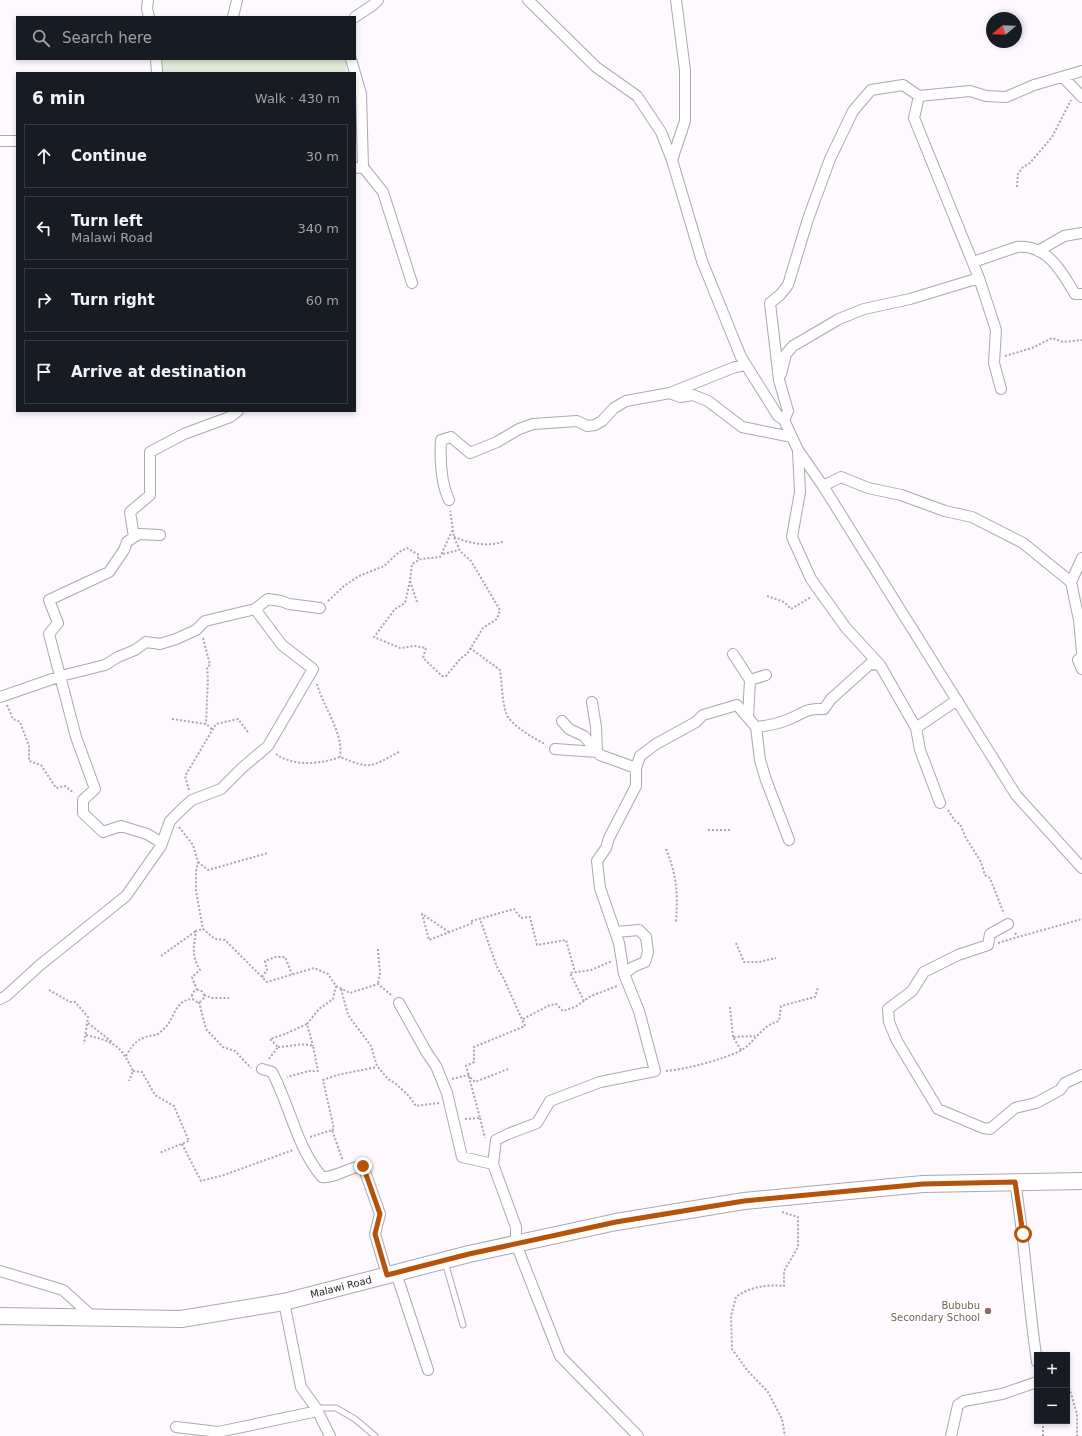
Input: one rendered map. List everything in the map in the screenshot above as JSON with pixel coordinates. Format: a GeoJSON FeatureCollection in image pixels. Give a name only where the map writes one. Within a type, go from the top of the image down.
{"type":"FeatureCollection","features":[{"type":"Feature","properties":{"kind":"main road","name":"Malawi Road"},"geometry":{"type":"LineString","coordinates":[[0,1316],[181,1319],[284,1302],[445,1260],[616,1222],[744,1201],[923,1184],[1082,1181]]}},
{"type":"Feature","properties":{"kind":"street"},"geometry":{"type":"LineString","coordinates":[[148,0],[147,9],[149,16]]}},
{"type":"Feature","properties":{"kind":"street"},"geometry":{"type":"LineString","coordinates":[[233,16],[237,0]]}},
{"type":"Feature","properties":{"kind":"street"},"geometry":{"type":"LineString","coordinates":[[356,16],[374,5],[378,0]]}},
{"type":"Feature","properties":{"kind":"street"},"geometry":{"type":"LineString","coordinates":[[528,0],[596,67],[637,96],[661,132],[672,160],[702,261],[745,366],[778,416],[784,420],[798,450],[823,486],[1016,794],[1082,868]]}},
{"type":"Feature","properties":{"kind":"street"},"geometry":{"type":"LineString","coordinates":[[672,160],[685,121],[685,70],[676,0]]}},
{"type":"Feature","properties":{"kind":"street"},"geometry":{"type":"LineString","coordinates":[[156,60],[157,72]]}},
{"type":"Feature","properties":{"kind":"street"},"geometry":{"type":"LineString","coordinates":[[351,60],[355,72]]}},
{"type":"Feature","properties":{"kind":"street"},"geometry":{"type":"LineString","coordinates":[[784,420],[788,411],[779,380],[770,303],[780,295],[788,285],[808,218],[830,160],[853,111],[871,90],[903,85],[919,96],[970,91],[986,96],[1006,97],[1034,85],[1082,71]]}},
{"type":"Feature","properties":{"kind":"street"},"geometry":{"type":"LineString","coordinates":[[356,76],[361,94],[359,167],[383,192],[412,283]]}},
{"type":"Feature","properties":{"kind":"street"},"geometry":{"type":"LineString","coordinates":[[1063,77],[1081,95]]}},
{"type":"Feature","properties":{"kind":"street"},"geometry":{"type":"LineString","coordinates":[[919,96],[914,118],[937,178],[973,262],[996,330],[994,359],[996,374],[1001,389]]}},
{"type":"Feature","properties":{"kind":"street"},"geometry":{"type":"LineString","coordinates":[[0,141],[16,141]]}},
{"type":"Feature","properties":{"kind":"street"},"geometry":{"type":"LineString","coordinates":[[1038,251],[1064,236],[1082,233]]}},
{"type":"Feature","properties":{"kind":"street"},"geometry":{"type":"LineString","coordinates":[[973,262],[1016,247],[1024,247],[1038,251],[1050,258],[1059,268],[1075,294],[1082,294]]}},
{"type":"Feature","properties":{"kind":"street"},"geometry":{"type":"LineString","coordinates":[[779,380],[786,354],[793,346],[839,319],[864,309],[917,297],[979,278]]}},
{"type":"Feature","properties":{"kind":"street"},"geometry":{"type":"LineString","coordinates":[[449,500],[445,492],[440,451],[441,440],[451,437],[470,453],[497,442],[519,429],[533,424],[577,421],[587,426],[595,425],[602,421],[614,408],[626,401],[670,393],[735,367],[745,366]]}},
{"type":"Feature","properties":{"kind":"street"},"geometry":{"type":"LineString","coordinates":[[670,393],[680,397],[693,395],[708,401],[742,427],[792,437]]}},
{"type":"Feature","properties":{"kind":"street"},"geometry":{"type":"LineString","coordinates":[[134,537],[130,512],[150,495],[150,452],[184,434],[230,417],[237,412]]}},
{"type":"Feature","properties":{"kind":"street"},"geometry":{"type":"LineString","coordinates":[[798,450],[800,492],[792,537],[812,579],[846,628],[880,665],[916,728],[920,750],[940,803]]}},
{"type":"Feature","properties":{"kind":"street"},"geometry":{"type":"LineString","coordinates":[[823,486],[841,477],[868,488],[901,494],[945,511],[972,518],[1023,543],[1071,582]]}},
{"type":"Feature","properties":{"kind":"street"},"geometry":{"type":"LineString","coordinates":[[160,535],[139,534],[127,542],[109,572],[49,600],[58,623],[50,634],[76,738],[94,788],[83,800],[83,813],[103,832],[121,826],[148,834],[162,843]]}},
{"type":"Feature","properties":{"kind":"street"},"geometry":{"type":"LineString","coordinates":[[1082,558],[1071,582],[1079,620],[1082,652]]}},
{"type":"Feature","properties":{"kind":"street"},"geometry":{"type":"LineString","coordinates":[[2,696],[61,676],[105,665],[146,642],[160,644],[176,639],[198,628],[205,621],[255,609],[268,599],[289,604],[320,608]]}},
{"type":"Feature","properties":{"kind":"street"},"geometry":{"type":"LineString","coordinates":[[0,999],[6,996],[40,965],[126,896],[162,843],[170,821],[192,800],[221,789],[242,768],[268,746],[313,669],[282,646],[255,609]]}},
{"type":"Feature","properties":{"kind":"street"},"geometry":{"type":"LineString","coordinates":[[733,654],[750,680],[748,718]]}},
{"type":"Feature","properties":{"kind":"street"},"geometry":{"type":"LineString","coordinates":[[1082,656],[1078,660],[1082,669]]}},
{"type":"Feature","properties":{"kind":"street"},"geometry":{"type":"LineString","coordinates":[[756,726],[768,726],[787,720],[811,709],[824,709],[831,699],[870,664],[880,665]]}},
{"type":"Feature","properties":{"kind":"street"},"geometry":{"type":"LineString","coordinates":[[750,680],[766,675]]}},
{"type":"Feature","properties":{"kind":"street"},"geometry":{"type":"LineString","coordinates":[[916,728],[956,700]]}},
{"type":"Feature","properties":{"kind":"street"},"geometry":{"type":"LineString","coordinates":[[592,702],[596,727],[597,752]]}},
{"type":"Feature","properties":{"kind":"street"},"geometry":{"type":"LineString","coordinates":[[638,1436],[560,1356],[516,1244],[516,1227],[493,1164],[496,1140],[537,1123],[550,1101],[600,1082],[655,1071],[639,1011],[626,978],[616,932],[600,888],[597,861],[606,848],[609,838],[636,786],[636,768],[640,756],[656,744],[696,722],[703,716],[737,705],[756,726],[760,760],[789,840]]}},
{"type":"Feature","properties":{"kind":"street"},"geometry":{"type":"LineString","coordinates":[[562,721],[569,729],[584,736],[597,752],[605,758],[636,768]]}},
{"type":"Feature","properties":{"kind":"street"},"geometry":{"type":"LineString","coordinates":[[555,749],[597,752]]}},
{"type":"Feature","properties":{"kind":"street"},"geometry":{"type":"LineString","coordinates":[[1008,924],[990,934],[988,945],[958,955],[924,972],[912,991],[888,1009],[889,1022],[897,1041],[938,1109],[983,1128],[990,1129],[1015,1108],[1036,1103],[1060,1090],[1065,1083],[1082,1074]]}},
{"type":"Feature","properties":{"kind":"street"},"geometry":{"type":"LineString","coordinates":[[616,932],[639,930],[646,937],[648,952],[645,962],[633,967],[626,978]]}},
{"type":"Feature","properties":{"kind":"street"},"geometry":{"type":"LineString","coordinates":[[399,1003],[436,1066],[449,1101],[462,1157],[493,1164]]}},
{"type":"Feature","properties":{"kind":"street"},"geometry":{"type":"LineString","coordinates":[[262,1069],[272,1072],[302,1143],[316,1170],[322,1177],[327,1178],[347,1169],[363,1166],[380,1214],[375,1234],[428,1370]]}},
{"type":"Feature","properties":{"kind":"street"},"geometry":{"type":"LineString","coordinates":[[1015,1182],[1023,1226],[1030,1318],[1035,1352]]}},
{"type":"Feature","properties":{"kind":"street"},"geometry":{"type":"LineString","coordinates":[[0,1271],[63,1290],[94,1318]]}},
{"type":"Feature","properties":{"kind":"street"},"geometry":{"type":"LineString","coordinates":[[284,1302],[301,1387],[317,1410],[330,1436]]}},
{"type":"Feature","properties":{"kind":"street"},"geometry":{"type":"LineString","coordinates":[[952,1436],[958,1405],[964,1401],[1002,1394],[1034,1383]]}},
{"type":"Feature","properties":{"kind":"street"},"geometry":{"type":"LineString","coordinates":[[176,1427],[218,1432],[317,1410]]}},
{"type":"Feature","properties":{"kind":"lane"},"geometry":{"type":"LineString","coordinates":[[445,1260],[463,1325]]}},
{"type":"Feature","properties":{"kind":"lane"},"geometry":{"type":"LineString","coordinates":[[317,1410],[336,1408],[355,1419],[375,1436]]}},
{"type":"Feature","properties":{"kind":"path"},"geometry":{"type":"LineString","coordinates":[[1017,187],[1018,174],[1023,167],[1030,163],[1052,137],[1071,100],[1081,95]]}},
{"type":"Feature","properties":{"kind":"path"},"geometry":{"type":"LineString","coordinates":[[994,359],[1032,348],[1052,338],[1063,342],[1082,340]]}},
{"type":"Feature","properties":{"kind":"path"},"geometry":{"type":"LineString","coordinates":[[449,500],[454,537],[459,550],[471,561],[500,610],[498,619],[483,628],[467,654],[461,658],[446,676],[442,676],[423,658],[426,648],[415,646],[400,648],[374,638],[395,609],[405,603],[412,564],[421,559],[440,557],[459,550]]}},
{"type":"Feature","properties":{"kind":"path"},"geometry":{"type":"LineString","coordinates":[[442,555],[453,530]]}},
{"type":"Feature","properties":{"kind":"path"},"geometry":{"type":"LineString","coordinates":[[454,537],[464,541],[495,545],[504,541]]}},
{"type":"Feature","properties":{"kind":"path"},"geometry":{"type":"LineString","coordinates":[[320,608],[344,586],[359,576],[384,566],[399,552],[407,548],[419,555],[417,561]]}},
{"type":"Feature","properties":{"kind":"path"},"geometry":{"type":"LineString","coordinates":[[410,581],[417,602]]}},
{"type":"Feature","properties":{"kind":"path"},"geometry":{"type":"LineString","coordinates":[[767,596],[784,602],[792,609],[820,591]]}},
{"type":"Feature","properties":{"kind":"path"},"geometry":{"type":"LineString","coordinates":[[198,628],[204,638],[210,665],[207,667],[206,724]]}},
{"type":"Feature","properties":{"kind":"path"},"geometry":{"type":"LineString","coordinates":[[470,648],[500,670],[506,715],[534,739],[555,749]]}},
{"type":"Feature","properties":{"kind":"path"},"geometry":{"type":"LineString","coordinates":[[309,677],[316,681],[320,698],[334,724],[342,747],[340,757]]}},
{"type":"Feature","properties":{"kind":"path"},"geometry":{"type":"LineString","coordinates":[[2,696],[13,719],[20,722],[29,746],[29,761],[41,765],[56,788],[65,786],[83,800]]}},
{"type":"Feature","properties":{"kind":"path"},"geometry":{"type":"LineString","coordinates":[[172,719],[206,724],[213,730]]}},
{"type":"Feature","properties":{"kind":"path"},"geometry":{"type":"LineString","coordinates":[[192,800],[185,776],[216,724],[238,719],[248,732]]}},
{"type":"Feature","properties":{"kind":"path"},"geometry":{"type":"LineString","coordinates":[[268,746],[281,758],[304,763],[326,762],[340,757],[359,765],[371,766],[399,752]]}},
{"type":"Feature","properties":{"kind":"path"},"geometry":{"type":"LineString","coordinates":[[940,803],[947,808],[955,822],[960,824],[966,838],[981,862],[985,875],[990,878],[1008,924],[1018,936]]}},
{"type":"Feature","properties":{"kind":"path"},"geometry":{"type":"LineString","coordinates":[[173,818],[193,845],[198,862],[196,871],[196,891],[203,930],[215,939],[225,940],[266,982],[314,968],[328,974],[336,986],[350,993],[378,984]]}},
{"type":"Feature","properties":{"kind":"path"},"geometry":{"type":"LineString","coordinates":[[708,830],[731,830]]}},
{"type":"Feature","properties":{"kind":"path"},"geometry":{"type":"LineString","coordinates":[[666,849],[676,875],[678,887],[676,922]]}},
{"type":"Feature","properties":{"kind":"path"},"geometry":{"type":"LineString","coordinates":[[198,862],[208,870],[268,854]]}},
{"type":"Feature","properties":{"kind":"path"},"geometry":{"type":"LineString","coordinates":[[449,932],[422,914],[429,940],[473,923],[472,921],[480,918],[514,909],[521,918],[530,917],[537,945],[566,940],[575,972]]}},
{"type":"Feature","properties":{"kind":"path"},"geometry":{"type":"LineString","coordinates":[[453,1120],[480,1118],[466,1066],[474,1062],[474,1047],[525,1026],[497,967],[480,918]]}},
{"type":"Feature","properties":{"kind":"path"},"geometry":{"type":"LineString","coordinates":[[988,945],[1082,919]]}},
{"type":"Feature","properties":{"kind":"path"},"geometry":{"type":"LineString","coordinates":[[161,956],[196,931],[203,930]]}},
{"type":"Feature","properties":{"kind":"path"},"geometry":{"type":"LineString","coordinates":[[196,931],[194,959],[200,970],[192,977],[197,990]]}},
{"type":"Feature","properties":{"kind":"path"},"geometry":{"type":"LineString","coordinates":[[736,942],[744,962],[759,962],[776,958]]}},
{"type":"Feature","properties":{"kind":"path"},"geometry":{"type":"LineString","coordinates":[[378,949],[380,973],[378,984]]}},
{"type":"Feature","properties":{"kind":"path"},"geometry":{"type":"LineString","coordinates":[[262,977],[267,970],[265,961],[275,957],[285,957],[292,974]]}},
{"type":"Feature","properties":{"kind":"path"},"geometry":{"type":"LineString","coordinates":[[584,1001],[570,973],[591,970],[610,962]]}},
{"type":"Feature","properties":{"kind":"path"},"geometry":{"type":"LineString","coordinates":[[523,1019],[550,1005],[556,1004],[563,1011],[575,1007],[591,996],[626,978]]}},
{"type":"Feature","properties":{"kind":"path"},"geometry":{"type":"LineString","coordinates":[[378,984],[399,1003]]}},
{"type":"Feature","properties":{"kind":"path"},"geometry":{"type":"LineString","coordinates":[[278,1048],[270,1039],[307,1024],[319,1009],[333,999],[336,986]]}},
{"type":"Feature","properties":{"kind":"path"},"geometry":{"type":"LineString","coordinates":[[655,1071],[693,1067],[741,1050],[769,1024],[778,1021],[781,1006],[815,997],[818,987]]}},
{"type":"Feature","properties":{"kind":"path"},"geometry":{"type":"LineString","coordinates":[[341,988],[348,1015],[371,1046],[377,1066],[388,1079],[409,1096],[416,1106],[449,1101]]}},
{"type":"Feature","properties":{"kind":"path"},"geometry":{"type":"LineString","coordinates":[[49,990],[70,1002],[75,1002],[88,1017],[84,1044]]}},
{"type":"Feature","properties":{"kind":"path"},"geometry":{"type":"LineString","coordinates":[[197,990],[201,990],[204,995],[212,998],[229,998]]}},
{"type":"Feature","properties":{"kind":"path"},"geometry":{"type":"LineString","coordinates":[[193,999],[193,993],[197,990]]}},
{"type":"Feature","properties":{"kind":"path"},"geometry":{"type":"LineString","coordinates":[[199,1002],[204,999],[204,995]]}},
{"type":"Feature","properties":{"kind":"path"},"geometry":{"type":"LineString","coordinates":[[126,1056],[134,1042],[151,1035],[157,1035],[168,1024],[175,1009],[183,1002],[193,999],[199,1002],[206,1029],[223,1047],[236,1050],[243,1061],[256,1073],[262,1069],[278,1048],[293,1047],[306,1043],[313,1046]]}},
{"type":"Feature","properties":{"kind":"path"},"geometry":{"type":"LineString","coordinates":[[730,1007],[733,1036],[741,1050]]}},
{"type":"Feature","properties":{"kind":"path"},"geometry":{"type":"LineString","coordinates":[[88,1023],[113,1043],[126,1056],[133,1071],[129,1081]]}},
{"type":"Feature","properties":{"kind":"path"},"geometry":{"type":"LineString","coordinates":[[274,1076],[291,1077],[303,1072],[318,1071],[307,1024]]}},
{"type":"Feature","properties":{"kind":"path"},"geometry":{"type":"LineString","coordinates":[[86,1036],[113,1043]]}},
{"type":"Feature","properties":{"kind":"path"},"geometry":{"type":"LineString","coordinates":[[733,1036],[756,1036]]}},
{"type":"Feature","properties":{"kind":"path"},"geometry":{"type":"LineString","coordinates":[[347,1169],[332,1130],[334,1129],[333,1120],[323,1080],[337,1075],[377,1066]]}},
{"type":"Feature","properties":{"kind":"path"},"geometry":{"type":"LineString","coordinates":[[468,1075],[475,1082],[508,1069]]}},
{"type":"Feature","properties":{"kind":"path"},"geometry":{"type":"LineString","coordinates":[[133,1071],[142,1072],[155,1095],[174,1106],[189,1141],[159,1153]]}},
{"type":"Feature","properties":{"kind":"path"},"geometry":{"type":"LineString","coordinates":[[441,1082],[468,1075]]}},
{"type":"Feature","properties":{"kind":"path"},"geometry":{"type":"LineString","coordinates":[[182,1144],[201,1181],[224,1175],[332,1130]]}},
{"type":"Feature","properties":{"kind":"path"},"geometry":{"type":"LineString","coordinates":[[778,1211],[798,1216],[798,1247],[784,1271],[784,1286],[758,1288],[736,1296],[731,1316],[731,1329],[732,1349],[746,1370],[768,1392],[782,1419],[785,1436]]}},
{"type":"Feature","properties":{"kind":"path"},"geometry":{"type":"LineString","coordinates":[[1069,1388],[1077,1414],[1077,1436]]}},
{"type":"Feature","properties":{"kind":"path"},"geometry":{"type":"LineString","coordinates":[[1043,1436],[1044,1424]]}},
{"type":"Feature","properties":{"kind":"green space"},"geometry":{"type":"Polygon","coordinates":[[[161,60],[346,60],[346,72],[160,72],[161,60]]]}},
{"type":"Feature","properties":{"kind":"place","name":"Bububu Secondary School"},"geometry":{"type":"Point","coordinates":[988,1311]}},
{"type":"Feature","properties":{"kind":"route"},"geometry":{"type":"LineString","coordinates":[[363,1166],[380,1214],[380,1219],[375,1228],[375,1234],[387,1275],[469,1254],[616,1222],[744,1201],[923,1184],[1015,1182],[1023,1226],[1023,1234]]}}]}
